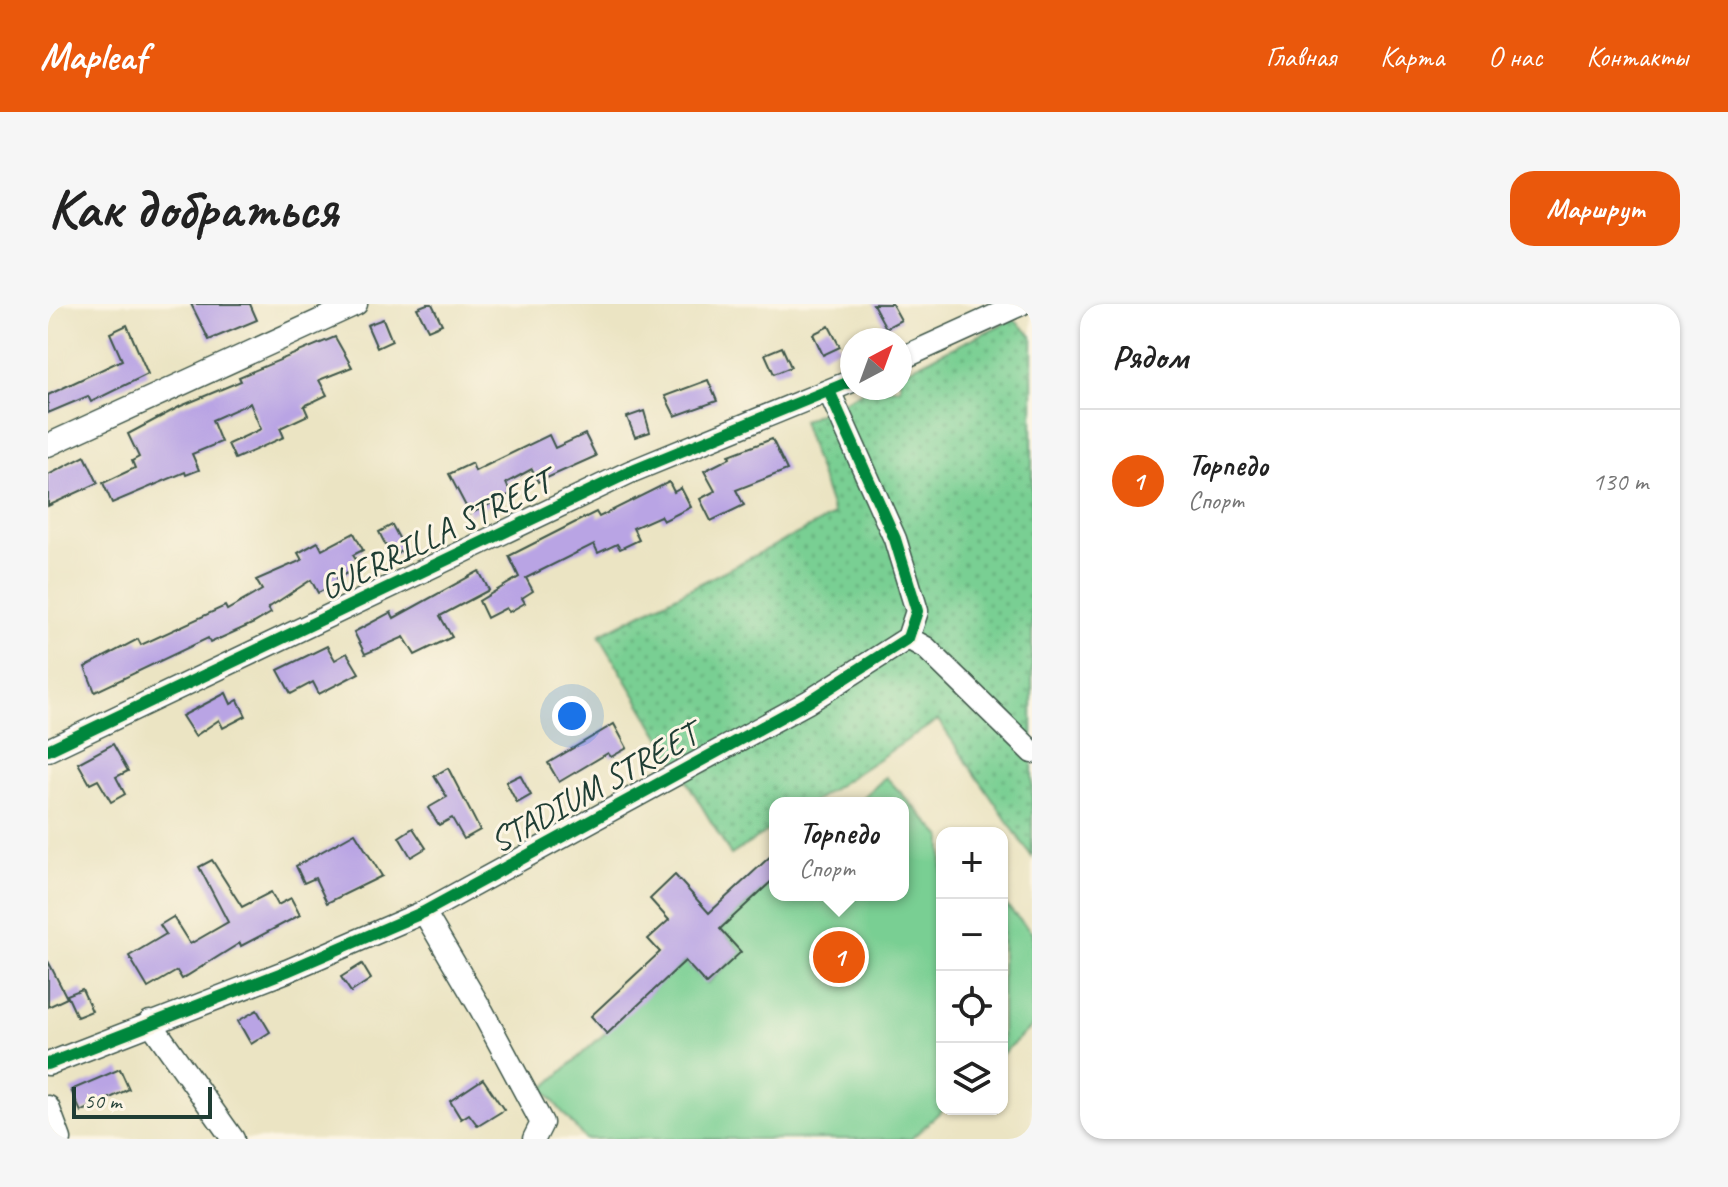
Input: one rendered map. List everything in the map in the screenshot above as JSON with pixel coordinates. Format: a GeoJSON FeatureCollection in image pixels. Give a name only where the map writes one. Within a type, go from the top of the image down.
{"type":"FeatureCollection","features":[{"type":"Feature","properties":{"kind":"street"},"geometry":{"type":"LineString","coordinates":[[48,445],[356,304]]}},
{"type":"Feature","properties":{"kind":"street"},"geometry":{"type":"LineString","coordinates":[[912,353],[1013,306]]}},
{"type":"Feature","properties":{"kind":"street","name":"GUERRILLA STREET"},"geometry":{"type":"LineString","coordinates":[[48,750],[630,472],[840,386]]}},
{"type":"Feature","properties":{"kind":"street"},"geometry":{"type":"LineString","coordinates":[[829,391],[895,539],[917,611],[908,638],[926,648],[1032,752]]}},
{"type":"Feature","properties":{"kind":"street","name":"STADIUM STREET"},"geometry":{"type":"LineString","coordinates":[[48,1064],[287,971],[424,912],[808,702],[908,638]]}},
{"type":"Feature","properties":{"kind":"street"},"geometry":{"type":"LineString","coordinates":[[424,912],[542,1123],[534,1139]]}},
{"type":"Feature","properties":{"kind":"street"},"geometry":{"type":"LineString","coordinates":[[150,1022],[233,1139]]}},
{"type":"Feature","properties":{"kind":"street"},"geometry":{"type":"LineString","coordinates":[[48,1107],[60,1139]]}},
{"type":"Feature","properties":{"kind":"green space"},"geometry":{"type":"Polygon","coordinates":[[[1013,319],[1032,336],[1032,857],[938,720],[820,797],[769,797],[769,830],[731,855],[599,635],[834,515],[802,421],[845,400],[912,400],[912,367],[1013,319]]]}},
{"type":"Feature","properties":{"kind":"green space"},"geometry":{"type":"Polygon","coordinates":[[[886,777],[905,797],[864,797],[886,777]]]}},
{"type":"Feature","properties":{"kind":"green space"},"geometry":{"type":"Polygon","coordinates":[[[909,802],[936,831],[937,1115],[911,1139],[585,1139],[543,1089],[685,961],[707,984],[741,952],[720,929],[769,884],[769,901],[909,901],[909,802]]]}},
{"type":"Feature","properties":{"kind":"green space"},"geometry":{"type":"Polygon","coordinates":[[[1008,907],[1032,933],[1032,1026],[1008,1048],[1008,907]]]}},
{"type":"Feature","properties":{"kind":"building"},"geometry":{"type":"Polygon","coordinates":[[[191,304],[250,304],[257,320],[209,340],[191,304]]]}},
{"type":"Feature","properties":{"kind":"building"},"geometry":{"type":"Polygon","coordinates":[[[432,304],[442,324],[428,330],[417,308],[432,304]]]}},
{"type":"Feature","properties":{"kind":"building"},"geometry":{"type":"Polygon","coordinates":[[[873,304],[892,304],[901,320],[886,328],[873,304]]]}},
{"type":"Feature","properties":{"kind":"building"},"geometry":{"type":"Polygon","coordinates":[[[383,319],[392,341],[377,348],[367,325],[383,319]]]}},
{"type":"Feature","properties":{"kind":"building"},"geometry":{"type":"Polygon","coordinates":[[[127,325],[148,374],[91,402],[88,396],[48,413],[48,395],[122,360],[110,333],[127,325]]]}},
{"type":"Feature","properties":{"kind":"building"},"geometry":{"type":"Polygon","coordinates":[[[829,326],[840,347],[823,355],[813,334],[829,326]]]}},
{"type":"Feature","properties":{"kind":"building"},"geometry":{"type":"Polygon","coordinates":[[[335,337],[352,367],[319,380],[327,395],[304,406],[308,415],[280,428],[284,437],[235,459],[228,444],[261,429],[250,403],[212,420],[221,442],[192,454],[199,470],[186,475],[185,472],[112,503],[103,483],[135,468],[132,461],[139,457],[128,434],[181,406],[241,381],[239,377],[335,337]]]}},
{"type":"Feature","properties":{"kind":"building"},"geometry":{"type":"Polygon","coordinates":[[[782,347],[791,367],[774,374],[765,354],[782,347]]]}},
{"type":"Feature","properties":{"kind":"building"},"geometry":{"type":"Polygon","coordinates":[[[708,380],[717,401],[675,416],[665,396],[708,380]]]}},
{"type":"Feature","properties":{"kind":"building"},"geometry":{"type":"Polygon","coordinates":[[[644,411],[650,432],[635,437],[627,417],[644,411]]]}},
{"type":"Feature","properties":{"kind":"building"},"geometry":{"type":"Polygon","coordinates":[[[585,434],[596,456],[538,482],[532,469],[506,483],[511,494],[470,514],[449,474],[472,463],[475,471],[549,435],[555,448],[585,434]]]}},
{"type":"Feature","properties":{"kind":"building"},"geometry":{"type":"Polygon","coordinates":[[[772,439],[787,470],[736,490],[744,505],[711,521],[700,499],[715,491],[704,471],[730,458],[729,455],[772,439]]]}},
{"type":"Feature","properties":{"kind":"building"},"geometry":{"type":"Polygon","coordinates":[[[85,456],[98,483],[48,506],[48,475],[85,456]]]}},
{"type":"Feature","properties":{"kind":"building"},"geometry":{"type":"Polygon","coordinates":[[[669,482],[674,492],[681,488],[691,507],[663,521],[660,516],[633,528],[639,540],[620,549],[617,544],[598,553],[594,544],[526,578],[533,591],[522,598],[525,603],[509,612],[506,608],[487,618],[479,601],[519,577],[509,556],[596,512],[599,517],[669,482]]]}},
{"type":"Feature","properties":{"kind":"building"},"geometry":{"type":"Polygon","coordinates":[[[392,525],[405,549],[391,556],[379,532],[392,525]]]}},
{"type":"Feature","properties":{"kind":"building"},"geometry":{"type":"Polygon","coordinates":[[[354,533],[363,550],[353,555],[360,567],[337,578],[339,582],[318,593],[311,580],[268,608],[271,613],[254,623],[210,643],[208,638],[95,692],[85,667],[138,639],[141,645],[225,606],[227,610],[262,590],[256,580],[302,560],[298,553],[318,542],[322,550],[354,533]]]}},
{"type":"Feature","properties":{"kind":"building"},"geometry":{"type":"Polygon","coordinates":[[[479,571],[489,590],[440,616],[452,637],[415,655],[404,637],[365,654],[354,632],[391,612],[394,618],[479,571]]]}},
{"type":"Feature","properties":{"kind":"building"},"geometry":{"type":"Polygon","coordinates":[[[327,646],[335,660],[347,653],[359,673],[319,694],[313,682],[291,694],[278,670],[327,646]]]}},
{"type":"Feature","properties":{"kind":"building"},"geometry":{"type":"Polygon","coordinates":[[[226,693],[231,704],[238,700],[246,716],[223,728],[219,720],[195,736],[182,716],[226,693]]]}},
{"type":"Feature","properties":{"kind":"building"},"geometry":{"type":"Polygon","coordinates":[[[614,724],[627,748],[611,757],[608,753],[559,782],[548,763],[614,724]]]}},
{"type":"Feature","properties":{"kind":"building"},"geometry":{"type":"Polygon","coordinates":[[[113,744],[128,771],[116,777],[125,794],[111,802],[98,780],[90,784],[78,763],[113,744]]]}},
{"type":"Feature","properties":{"kind":"building"},"geometry":{"type":"Polygon","coordinates":[[[448,768],[480,830],[464,839],[452,818],[439,825],[428,808],[447,797],[434,776],[448,768]]]}},
{"type":"Feature","properties":{"kind":"building"},"geometry":{"type":"Polygon","coordinates":[[[520,775],[531,795],[517,803],[506,782],[520,775]]]}},
{"type":"Feature","properties":{"kind":"building"},"geometry":{"type":"Polygon","coordinates":[[[413,828],[426,848],[411,857],[399,837],[413,828]]]}},
{"type":"Feature","properties":{"kind":"building"},"geometry":{"type":"Polygon","coordinates":[[[355,833],[382,876],[327,903],[315,878],[304,883],[296,866],[355,833]]]}},
{"type":"Feature","properties":{"kind":"building"},"geometry":{"type":"Polygon","coordinates":[[[769,858],[769,884],[720,929],[741,952],[706,984],[685,961],[607,1034],[591,1016],[660,952],[648,939],[669,920],[650,899],[675,875],[709,913],[769,858]]]}},
{"type":"Feature","properties":{"kind":"building"},"geometry":{"type":"Polygon","coordinates":[[[212,860],[242,907],[271,892],[278,905],[291,898],[300,915],[241,946],[240,943],[182,979],[177,971],[148,988],[129,956],[166,934],[160,925],[173,917],[190,944],[228,922],[199,867],[212,860]]]}},
{"type":"Feature","properties":{"kind":"building"},"geometry":{"type":"Polygon","coordinates":[[[48,961],[67,998],[48,1007],[48,961]]]}},
{"type":"Feature","properties":{"kind":"building"},"geometry":{"type":"Polygon","coordinates":[[[362,964],[371,979],[351,992],[341,977],[362,964]]]}},
{"type":"Feature","properties":{"kind":"building"},"geometry":{"type":"Polygon","coordinates":[[[82,989],[92,1011],[77,1017],[67,995],[82,989]]]}},
{"type":"Feature","properties":{"kind":"building"},"geometry":{"type":"Polygon","coordinates":[[[257,1010],[270,1032],[251,1044],[238,1021],[257,1010]]]}},
{"type":"Feature","properties":{"kind":"building"},"geometry":{"type":"Polygon","coordinates":[[[120,1069],[129,1089],[81,1112],[71,1090],[120,1069]]]}},
{"type":"Feature","properties":{"kind":"building"},"geometry":{"type":"Polygon","coordinates":[[[483,1079],[504,1110],[478,1126],[469,1114],[461,1119],[450,1101],[483,1079]]]}},
{"type":"Feature","properties":{"kind":"cycle path"},"geometry":{"type":"LineString","coordinates":[[48,750],[630,472],[840,386]]}},
{"type":"Feature","properties":{"kind":"cycle path"},"geometry":{"type":"LineString","coordinates":[[48,1064],[287,971],[424,912],[808,702],[908,638],[917,611],[895,539],[829,391]]}},
{"type":"Feature","properties":{"kind":"place","name":"Торпедо"},"geometry":{"type":"Point","coordinates":[839,957]}}]}
